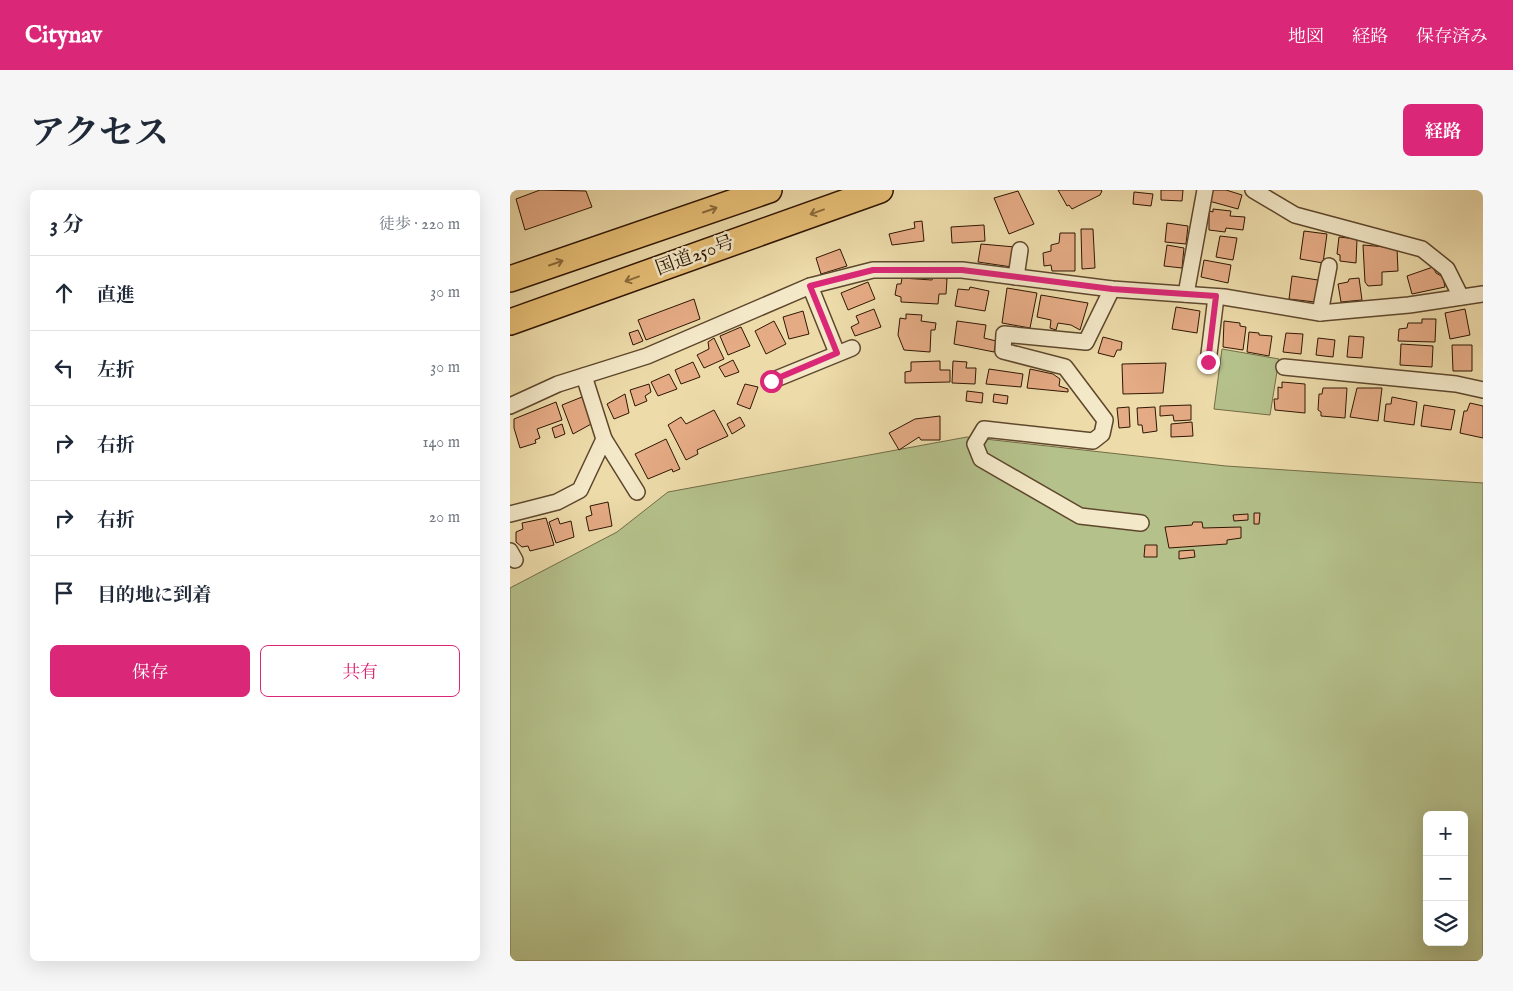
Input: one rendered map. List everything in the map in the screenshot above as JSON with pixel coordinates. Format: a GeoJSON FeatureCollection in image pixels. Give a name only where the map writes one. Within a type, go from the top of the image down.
{"type":"FeatureCollection","features":[{"type":"Feature","properties":{"kind":"highway","name":"国道250号"},"geometry":{"type":"LineString","coordinates":[[510,279],[769,190]]}},
{"type":"Feature","properties":{"kind":"highway","name":"国道250号"},"geometry":{"type":"LineString","coordinates":[[510,322],[880,190]]}},
{"type":"Feature","properties":{"kind":"street"},"geometry":{"type":"LineString","coordinates":[[1186,294],[1205,190]]}},
{"type":"Feature","properties":{"kind":"street"},"geometry":{"type":"LineString","coordinates":[[1253,190],[1295,215],[1422,249],[1447,269],[1461,297]]}},
{"type":"Feature","properties":{"kind":"street"},"geometry":{"type":"LineString","coordinates":[[1016,277],[1020,250]]}},
{"type":"Feature","properties":{"kind":"street"},"geometry":{"type":"LineString","coordinates":[[1320,313],[1329,266]]}},
{"type":"Feature","properties":{"kind":"street"},"geometry":{"type":"LineString","coordinates":[[510,406],[558,384],[647,356],[810,286],[873,270],[962,270],[1112,289],[1216,296],[1320,313],[1409,305],[1483,294]]}},
{"type":"Feature","properties":{"kind":"street"},"geometry":{"type":"LineString","coordinates":[[810,286],[837,353]]}},
{"type":"Feature","properties":{"kind":"street"},"geometry":{"type":"LineString","coordinates":[[1112,289],[1086,342],[1004,334],[1003,351],[1065,367],[1105,420],[1102,434],[1092,441],[984,429],[976,444],[981,459],[1080,516],[1140,523]]}},
{"type":"Feature","properties":{"kind":"street"},"geometry":{"type":"LineString","coordinates":[[1208,362],[1216,296]]}},
{"type":"Feature","properties":{"kind":"street"},"geometry":{"type":"LineString","coordinates":[[771,381],[852,348]]}},
{"type":"Feature","properties":{"kind":"street"},"geometry":{"type":"LineString","coordinates":[[1284,367],[1456,384],[1483,390]]}},
{"type":"Feature","properties":{"kind":"street"},"geometry":{"type":"LineString","coordinates":[[584,376],[604,439],[637,492]]}},
{"type":"Feature","properties":{"kind":"street"},"geometry":{"type":"LineString","coordinates":[[510,514],[556,502],[580,490],[604,439]]}},
{"type":"Feature","properties":{"kind":"green space"},"geometry":{"type":"Polygon","coordinates":[[[1222,349],[1279,359],[1270,415],[1214,409],[1222,349]]]}},
{"type":"Feature","properties":{"kind":"green space"},"geometry":{"type":"Polygon","coordinates":[[[967,437],[1226,466],[1483,483],[1483,961],[510,961],[510,588],[617,532],[668,492],[967,437]]]}},
{"type":"Feature","properties":{"kind":"building"},"geometry":{"type":"Polygon","coordinates":[[[540,190],[586,191],[592,207],[525,230],[516,199],[540,190]]]}},
{"type":"Feature","properties":{"kind":"building"},"geometry":{"type":"Polygon","coordinates":[[[1058,190],[1102,191],[1100,195],[1072,209],[1069,205],[1067,206],[1058,190]]]}},
{"type":"Feature","properties":{"kind":"building"},"geometry":{"type":"Polygon","coordinates":[[[1161,190],[1183,190],[1182,201],[1161,200],[1161,190]]]}},
{"type":"Feature","properties":{"kind":"building"},"geometry":{"type":"Polygon","coordinates":[[[1212,190],[1226,190],[1242,195],[1238,209],[1209,201],[1212,190]]]}},
{"type":"Feature","properties":{"kind":"building"},"geometry":{"type":"Polygon","coordinates":[[[1018,191],[1034,224],[1009,234],[994,198],[1018,191]]]}},
{"type":"Feature","properties":{"kind":"building"},"geometry":{"type":"Polygon","coordinates":[[[1134,192],[1153,194],[1151,206],[1133,204],[1134,192]]]}},
{"type":"Feature","properties":{"kind":"building"},"geometry":{"type":"Polygon","coordinates":[[[1213,209],[1231,211],[1230,216],[1245,217],[1243,230],[1226,228],[1225,232],[1209,230],[1209,211],[1213,212],[1213,209]]]}},
{"type":"Feature","properties":{"kind":"building"},"geometry":{"type":"Polygon","coordinates":[[[922,221],[924,241],[892,245],[889,234],[915,228],[914,222],[922,221]]]}},
{"type":"Feature","properties":{"kind":"building"},"geometry":{"type":"Polygon","coordinates":[[[1167,223],[1188,226],[1186,244],[1165,242],[1167,223]]]}},
{"type":"Feature","properties":{"kind":"building"},"geometry":{"type":"Polygon","coordinates":[[[984,225],[985,241],[952,243],[951,227],[984,225]]]}},
{"type":"Feature","properties":{"kind":"building"},"geometry":{"type":"Polygon","coordinates":[[[1081,229],[1093,229],[1095,268],[1082,269],[1081,229]]]}},
{"type":"Feature","properties":{"kind":"building"},"geometry":{"type":"Polygon","coordinates":[[[1304,231],[1327,234],[1323,263],[1300,259],[1304,231]]]}},
{"type":"Feature","properties":{"kind":"building"},"geometry":{"type":"Polygon","coordinates":[[[1060,233],[1075,233],[1075,271],[1052,271],[1051,265],[1044,266],[1043,253],[1051,251],[1051,245],[1059,243],[1060,233]]]}},
{"type":"Feature","properties":{"kind":"building"},"geometry":{"type":"Polygon","coordinates":[[[1220,236],[1237,238],[1233,260],[1216,257],[1220,236]]]}},
{"type":"Feature","properties":{"kind":"building"},"geometry":{"type":"Polygon","coordinates":[[[1339,237],[1357,239],[1356,263],[1340,261],[1340,255],[1337,254],[1339,237]]]}},
{"type":"Feature","properties":{"kind":"building"},"geometry":{"type":"Polygon","coordinates":[[[981,244],[1015,247],[1012,267],[978,262],[981,244]]]}},
{"type":"Feature","properties":{"kind":"building"},"geometry":{"type":"Polygon","coordinates":[[[1167,245],[1184,248],[1182,268],[1164,266],[1167,245]]]}},
{"type":"Feature","properties":{"kind":"building"},"geometry":{"type":"Polygon","coordinates":[[[1363,245],[1397,248],[1398,271],[1382,272],[1382,285],[1368,286],[1365,282],[1363,245]]]}},
{"type":"Feature","properties":{"kind":"building"},"geometry":{"type":"Polygon","coordinates":[[[840,249],[847,266],[821,274],[816,258],[840,249]]]}},
{"type":"Feature","properties":{"kind":"building"},"geometry":{"type":"Polygon","coordinates":[[[1204,260],[1231,265],[1228,283],[1201,277],[1204,260]]]}},
{"type":"Feature","properties":{"kind":"building"},"geometry":{"type":"Polygon","coordinates":[[[1433,267],[1436,273],[1443,277],[1445,287],[1412,294],[1407,276],[1433,267]]]}},
{"type":"Feature","properties":{"kind":"building"},"geometry":{"type":"Polygon","coordinates":[[[934,276],[947,279],[946,294],[939,294],[938,304],[901,302],[901,297],[895,295],[897,284],[901,284],[902,278],[932,280],[934,276]]]}},
{"type":"Feature","properties":{"kind":"building"},"geometry":{"type":"Polygon","coordinates":[[[1292,276],[1318,280],[1315,302],[1289,299],[1292,276]]]}},
{"type":"Feature","properties":{"kind":"building"},"geometry":{"type":"Polygon","coordinates":[[[1359,278],[1362,300],[1341,302],[1338,284],[1348,282],[1349,279],[1359,278]]]}},
{"type":"Feature","properties":{"kind":"building"},"geometry":{"type":"Polygon","coordinates":[[[868,282],[875,299],[848,310],[841,293],[868,282]]]}},
{"type":"Feature","properties":{"kind":"building"},"geometry":{"type":"Polygon","coordinates":[[[970,287],[989,291],[985,311],[955,306],[958,289],[969,290],[970,287]]]}},
{"type":"Feature","properties":{"kind":"building"},"geometry":{"type":"Polygon","coordinates":[[[1007,288],[1037,293],[1030,328],[1002,323],[1007,288]]]}},
{"type":"Feature","properties":{"kind":"building"},"geometry":{"type":"Polygon","coordinates":[[[1041,295],[1088,303],[1080,330],[1071,325],[1058,323],[1056,330],[1050,328],[1051,320],[1037,317],[1041,295]]]}},
{"type":"Feature","properties":{"kind":"building"},"geometry":{"type":"Polygon","coordinates":[[[694,299],[700,319],[646,340],[638,320],[694,299]]]}},
{"type":"Feature","properties":{"kind":"building"},"geometry":{"type":"Polygon","coordinates":[[[1176,307],[1200,311],[1197,333],[1172,329],[1176,307]]]}},
{"type":"Feature","properties":{"kind":"building"},"geometry":{"type":"Polygon","coordinates":[[[874,309],[881,327],[855,336],[851,327],[859,323],[856,316],[874,309]]]}},
{"type":"Feature","properties":{"kind":"building"},"geometry":{"type":"Polygon","coordinates":[[[1465,309],[1470,335],[1450,339],[1445,313],[1465,309]]]}},
{"type":"Feature","properties":{"kind":"building"},"geometry":{"type":"Polygon","coordinates":[[[803,311],[809,334],[789,339],[783,317],[803,311]]]}},
{"type":"Feature","properties":{"kind":"building"},"geometry":{"type":"Polygon","coordinates":[[[906,314],[922,315],[921,321],[936,323],[935,330],[931,330],[930,352],[904,350],[898,335],[900,318],[906,319],[906,314]]]}},
{"type":"Feature","properties":{"kind":"building"},"geometry":{"type":"Polygon","coordinates":[[[1422,319],[1436,319],[1435,342],[1398,341],[1399,329],[1407,328],[1408,323],[1422,323],[1422,319]]]}},
{"type":"Feature","properties":{"kind":"building"},"geometry":{"type":"Polygon","coordinates":[[[774,321],[786,344],[766,354],[755,331],[774,321]]]}},
{"type":"Feature","properties":{"kind":"building"},"geometry":{"type":"Polygon","coordinates":[[[957,321],[986,325],[984,338],[996,341],[994,352],[954,344],[957,321]]]}},
{"type":"Feature","properties":{"kind":"building"},"geometry":{"type":"Polygon","coordinates":[[[1224,321],[1240,323],[1240,326],[1246,327],[1243,350],[1223,347],[1224,321]]]}},
{"type":"Feature","properties":{"kind":"building"},"geometry":{"type":"Polygon","coordinates":[[[741,327],[750,346],[728,355],[720,336],[741,327]]]}},
{"type":"Feature","properties":{"kind":"building"},"geometry":{"type":"Polygon","coordinates":[[[638,330],[643,341],[633,345],[629,333],[638,330]]]}},
{"type":"Feature","properties":{"kind":"building"},"geometry":{"type":"Polygon","coordinates":[[[1249,332],[1272,336],[1269,356],[1247,352],[1249,332]]]}},
{"type":"Feature","properties":{"kind":"building"},"geometry":{"type":"Polygon","coordinates":[[[1286,333],[1303,334],[1301,354],[1283,352],[1286,333]]]}},
{"type":"Feature","properties":{"kind":"building"},"geometry":{"type":"Polygon","coordinates":[[[1349,336],[1364,337],[1362,358],[1347,357],[1349,336]]]}},
{"type":"Feature","properties":{"kind":"building"},"geometry":{"type":"Polygon","coordinates":[[[1103,337],[1122,342],[1121,350],[1117,350],[1114,357],[1098,353],[1103,337]]]}},
{"type":"Feature","properties":{"kind":"building"},"geometry":{"type":"Polygon","coordinates":[[[714,338],[724,359],[704,368],[697,355],[709,349],[708,342],[714,338]]]}},
{"type":"Feature","properties":{"kind":"building"},"geometry":{"type":"Polygon","coordinates":[[[1318,338],[1335,340],[1333,357],[1316,355],[1318,338]]]}},
{"type":"Feature","properties":{"kind":"building"},"geometry":{"type":"Polygon","coordinates":[[[1401,344],[1433,346],[1432,367],[1400,365],[1401,344]]]}},
{"type":"Feature","properties":{"kind":"building"},"geometry":{"type":"Polygon","coordinates":[[[1452,345],[1472,345],[1472,371],[1453,371],[1452,345]]]}},
{"type":"Feature","properties":{"kind":"building"},"geometry":{"type":"Polygon","coordinates":[[[733,360],[739,372],[725,377],[719,367],[733,360]]]}},
{"type":"Feature","properties":{"kind":"building"},"geometry":{"type":"Polygon","coordinates":[[[940,361],[940,370],[950,370],[950,382],[905,383],[905,372],[911,371],[911,362],[940,361]]]}},
{"type":"Feature","properties":{"kind":"building"},"geometry":{"type":"Polygon","coordinates":[[[953,361],[967,362],[966,368],[976,368],[975,384],[952,383],[953,361]]]}},
{"type":"Feature","properties":{"kind":"building"},"geometry":{"type":"Polygon","coordinates":[[[693,362],[700,377],[681,384],[675,370],[693,362]]]}},
{"type":"Feature","properties":{"kind":"building"},"geometry":{"type":"Polygon","coordinates":[[[1166,363],[1163,393],[1123,394],[1122,364],[1166,363]]]}},
{"type":"Feature","properties":{"kind":"building"},"geometry":{"type":"Polygon","coordinates":[[[989,369],[1023,374],[1021,387],[986,384],[989,369]]]}},
{"type":"Feature","properties":{"kind":"building"},"geometry":{"type":"Polygon","coordinates":[[[1030,369],[1053,374],[1060,379],[1059,386],[1068,389],[1068,392],[1027,388],[1030,369]]]}},
{"type":"Feature","properties":{"kind":"building"},"geometry":{"type":"Polygon","coordinates":[[[669,374],[677,389],[658,396],[651,382],[669,374]]]}},
{"type":"Feature","properties":{"kind":"building"},"geometry":{"type":"Polygon","coordinates":[[[1282,382],[1305,384],[1305,413],[1275,410],[1274,399],[1278,399],[1278,387],[1282,388],[1282,382]]]}},
{"type":"Feature","properties":{"kind":"building"},"geometry":{"type":"Polygon","coordinates":[[[649,384],[651,392],[645,396],[647,401],[635,406],[630,390],[649,384]]]}},
{"type":"Feature","properties":{"kind":"building"},"geometry":{"type":"Polygon","coordinates":[[[745,384],[758,387],[750,409],[737,404],[745,384]]]}},
{"type":"Feature","properties":{"kind":"building"},"geometry":{"type":"Polygon","coordinates":[[[1323,388],[1347,388],[1345,418],[1321,416],[1321,412],[1318,410],[1319,394],[1322,394],[1323,388]]]}},
{"type":"Feature","properties":{"kind":"building"},"geometry":{"type":"Polygon","coordinates":[[[1357,388],[1382,388],[1378,421],[1350,417],[1357,388]]]}},
{"type":"Feature","properties":{"kind":"building"},"geometry":{"type":"Polygon","coordinates":[[[967,391],[983,393],[982,403],[966,401],[967,391]]]}},
{"type":"Feature","properties":{"kind":"building"},"geometry":{"type":"Polygon","coordinates":[[[625,394],[629,413],[614,419],[607,404],[625,394]]]}},
{"type":"Feature","properties":{"kind":"building"},"geometry":{"type":"Polygon","coordinates":[[[994,394],[1008,396],[1007,404],[993,402],[994,394]]]}},
{"type":"Feature","properties":{"kind":"building"},"geometry":{"type":"Polygon","coordinates":[[[582,397],[593,423],[573,434],[562,405],[582,397]]]}},
{"type":"Feature","properties":{"kind":"building"},"geometry":{"type":"Polygon","coordinates":[[[1392,397],[1417,402],[1414,425],[1384,421],[1386,404],[1391,404],[1392,397]]]}},
{"type":"Feature","properties":{"kind":"building"},"geometry":{"type":"Polygon","coordinates":[[[556,402],[562,420],[537,429],[540,438],[535,440],[536,443],[520,448],[514,428],[514,419],[556,402]]]}},
{"type":"Feature","properties":{"kind":"building"},"geometry":{"type":"Polygon","coordinates":[[[1470,403],[1483,406],[1483,438],[1460,433],[1464,411],[1467,411],[1470,403]]]}},
{"type":"Feature","properties":{"kind":"building"},"geometry":{"type":"Polygon","coordinates":[[[1191,405],[1191,420],[1174,421],[1173,415],[1160,416],[1160,406],[1191,405]]]}},
{"type":"Feature","properties":{"kind":"building"},"geometry":{"type":"Polygon","coordinates":[[[1424,405],[1455,410],[1451,430],[1421,426],[1424,405]]]}},
{"type":"Feature","properties":{"kind":"building"},"geometry":{"type":"Polygon","coordinates":[[[1129,407],[1130,427],[1119,428],[1117,408],[1129,407]]]}},
{"type":"Feature","properties":{"kind":"building"},"geometry":{"type":"Polygon","coordinates":[[[1155,407],[1157,431],[1143,433],[1142,425],[1138,425],[1137,408],[1155,407]]]}},
{"type":"Feature","properties":{"kind":"building"},"geometry":{"type":"Polygon","coordinates":[[[714,410],[728,436],[697,450],[698,454],[686,460],[668,425],[681,417],[686,424],[714,410]]]}},
{"type":"Feature","properties":{"kind":"building"},"geometry":{"type":"Polygon","coordinates":[[[940,416],[940,440],[921,440],[919,437],[899,450],[889,433],[915,419],[940,416]]]}},
{"type":"Feature","properties":{"kind":"building"},"geometry":{"type":"Polygon","coordinates":[[[740,417],[745,426],[732,434],[727,424],[740,417]]]}},
{"type":"Feature","properties":{"kind":"building"},"geometry":{"type":"Polygon","coordinates":[[[1192,422],[1193,436],[1171,437],[1171,424],[1192,422]]]}},
{"type":"Feature","properties":{"kind":"building"},"geometry":{"type":"Polygon","coordinates":[[[562,424],[565,434],[555,438],[552,428],[562,424]]]}},
{"type":"Feature","properties":{"kind":"building"},"geometry":{"type":"Polygon","coordinates":[[[666,439],[680,469],[673,472],[672,469],[648,479],[635,454],[666,439]]]}},
{"type":"Feature","properties":{"kind":"building"},"geometry":{"type":"Polygon","coordinates":[[[608,502],[612,526],[589,531],[586,517],[592,515],[590,506],[608,502]]]}},
{"type":"Feature","properties":{"kind":"building"},"geometry":{"type":"Polygon","coordinates":[[[1254,513],[1260,513],[1259,524],[1254,524],[1254,513]]]}},
{"type":"Feature","properties":{"kind":"building"},"geometry":{"type":"Polygon","coordinates":[[[1248,514],[1248,520],[1234,521],[1233,515],[1248,514]]]}},
{"type":"Feature","properties":{"kind":"building"},"geometry":{"type":"Polygon","coordinates":[[[546,518],[554,545],[530,551],[528,546],[522,547],[516,542],[516,532],[523,529],[522,523],[546,518]]]}},
{"type":"Feature","properties":{"kind":"building"},"geometry":{"type":"Polygon","coordinates":[[[558,518],[560,524],[571,521],[574,537],[556,543],[549,522],[558,518]]]}},
{"type":"Feature","properties":{"kind":"building"},"geometry":{"type":"Polygon","coordinates":[[[1193,522],[1202,522],[1203,528],[1241,527],[1241,538],[1227,540],[1227,544],[1169,548],[1165,527],[1192,525],[1193,522]]]}},
{"type":"Feature","properties":{"kind":"building"},"geometry":{"type":"Polygon","coordinates":[[[1145,545],[1157,545],[1157,557],[1144,557],[1145,545]]]}},
{"type":"Feature","properties":{"kind":"building"},"geometry":{"type":"Polygon","coordinates":[[[1194,550],[1195,557],[1179,559],[1179,551],[1194,550]]]}},
{"type":"Feature","properties":{"kind":"route"},"geometry":{"type":"LineString","coordinates":[[771,381],[837,353],[810,286],[873,270],[962,270],[1112,289],[1216,296],[1208,362]]}}]}
